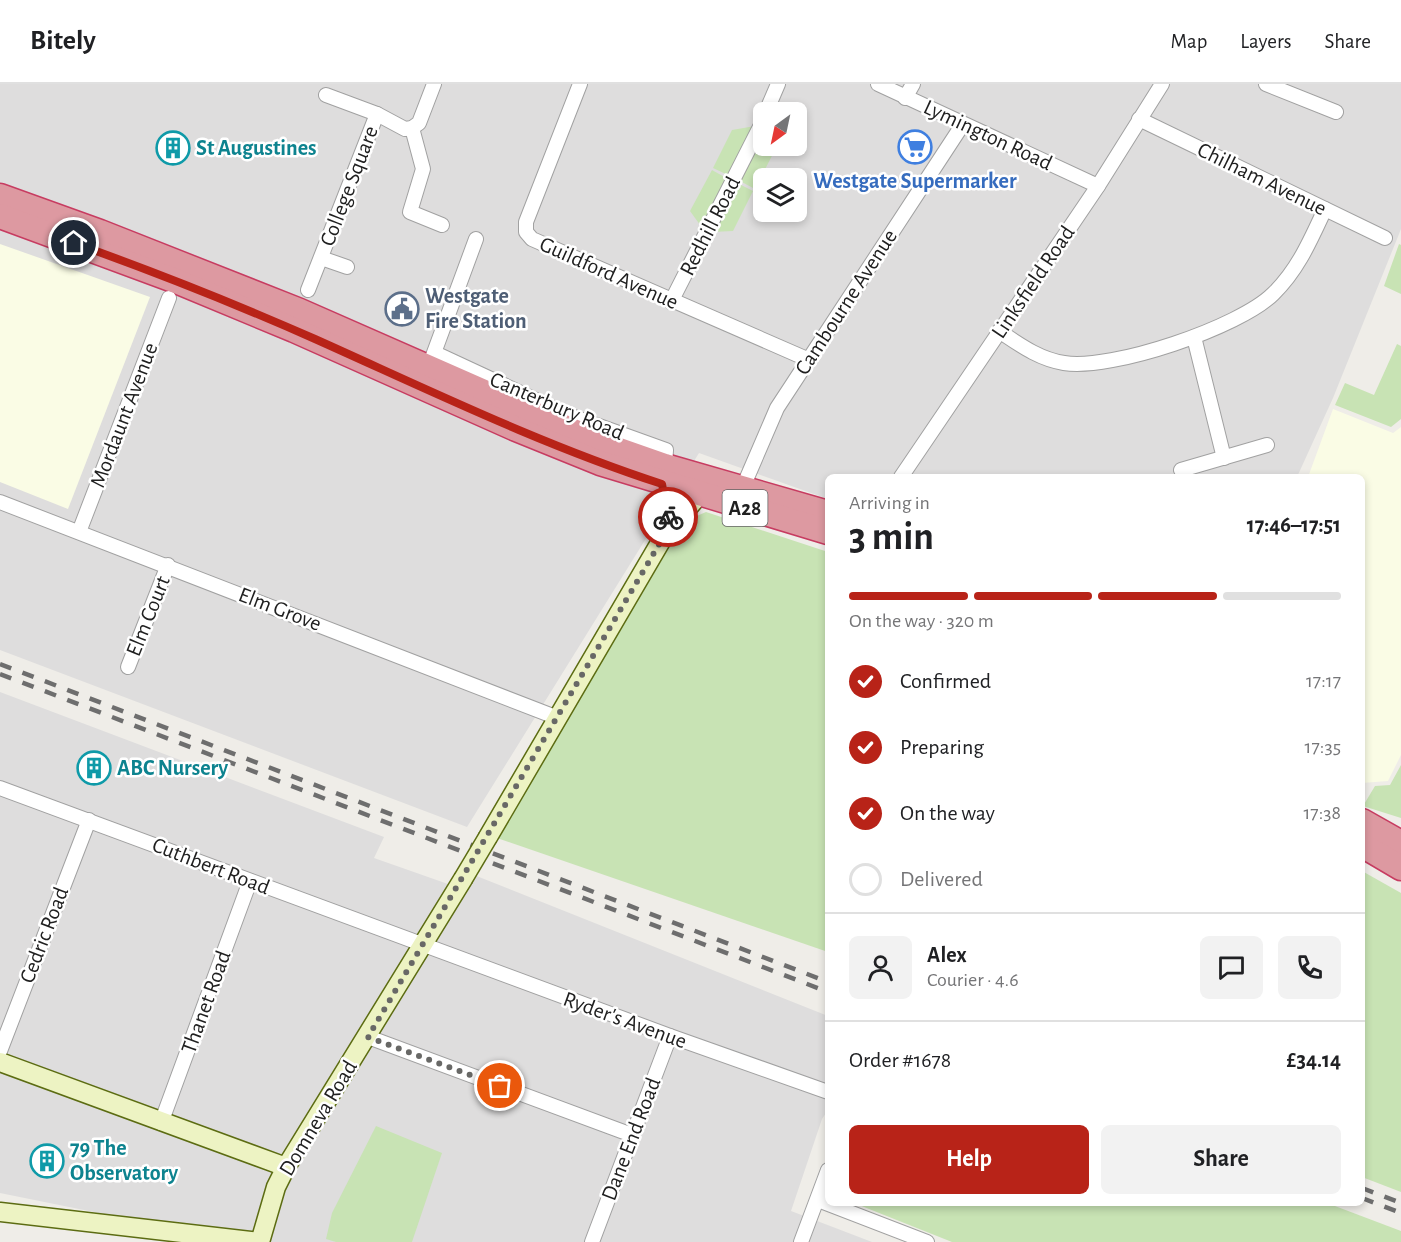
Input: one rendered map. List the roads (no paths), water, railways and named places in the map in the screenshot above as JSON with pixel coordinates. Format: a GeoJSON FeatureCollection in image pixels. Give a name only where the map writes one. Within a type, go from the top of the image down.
{"type":"FeatureCollection","features":[{"type":"Feature","properties":{"kind":"highway","name":"Canterbury Road"},"geometry":{"type":"LineString","coordinates":[[0,196],[196,269],[427,369],[600,464],[743,487],[825,512]]}},
{"type":"Feature","properties":{"kind":"highway","name":"Canterbury Road"},"geometry":{"type":"LineString","coordinates":[[0,216],[176,281],[427,369]]}},
{"type":"Feature","properties":{"kind":"highway","name":"Canterbury Road"},"geometry":{"type":"LineString","coordinates":[[663,475],[699,495],[825,531]]}},
{"type":"Feature","properties":{"kind":"highway"},"geometry":{"type":"LineString","coordinates":[[1365,823],[1401,843]]}},
{"type":"Feature","properties":{"kind":"highway"},"geometry":{"type":"LineString","coordinates":[[1365,847],[1401,867]]}},
{"type":"Feature","properties":{"kind":"street"},"geometry":{"type":"LineString","coordinates":[[326,95],[377,114],[396,126],[412,128],[419,123],[434,84]]}},
{"type":"Feature","properties":{"kind":"street","name":"Guildford Avenue"},"geometry":{"type":"LineString","coordinates":[[580,84],[526,222],[526,232],[532,239],[671,302],[807,359]]}},
{"type":"Feature","properties":{"kind":"street"},"geometry":{"type":"LineString","coordinates":[[770,102],[778,84]]}},
{"type":"Feature","properties":{"kind":"street","name":"Lymington Road"},"geometry":{"type":"LineString","coordinates":[[878,84],[1098,186]]}},
{"type":"Feature","properties":{"kind":"street"},"geometry":{"type":"LineString","coordinates":[[905,98],[913,84]]}},
{"type":"Feature","properties":{"kind":"street","name":"Linksfield Road"},"geometry":{"type":"LineString","coordinates":[[902,474],[1098,186],[1162,84]]}},
{"type":"Feature","properties":{"kind":"street"},"geometry":{"type":"LineString","coordinates":[[1266,84],[1336,112]]}},
{"type":"Feature","properties":{"kind":"street","name":"College Square"},"geometry":{"type":"LineString","coordinates":[[309,290],[377,114]]}},
{"type":"Feature","properties":{"kind":"street","name":"Chilham Avenue"},"geometry":{"type":"LineString","coordinates":[[1139,119],[1386,238]]}},
{"type":"Feature","properties":{"kind":"street","name":"Cambourne Avenue"},"geometry":{"type":"LineString","coordinates":[[743,487],[777,408],[963,124]]}},
{"type":"Feature","properties":{"kind":"street"},"geometry":{"type":"LineString","coordinates":[[412,128],[423,169],[410,212],[442,225]]}},
{"type":"Feature","properties":{"kind":"street","name":"Redhill Road"},"geometry":{"type":"LineString","coordinates":[[671,302],[753,141]]}},
{"type":"Feature","properties":{"kind":"street"},"geometry":{"type":"LineString","coordinates":[[999,331],[1031,352],[1067,364],[1110,360],[1194,336],[1238,318],[1271,296],[1292,274],[1325,208]]}},
{"type":"Feature","properties":{"kind":"street"},"geometry":{"type":"LineString","coordinates":[[427,369],[477,239]]}},
{"type":"Feature","properties":{"kind":"street","name":"College Square"},"geometry":{"type":"LineString","coordinates":[[321,258],[347,267]]}},
{"type":"Feature","properties":{"kind":"street","name":"Mordaunt Avenue"},"geometry":{"type":"LineString","coordinates":[[79,532],[169,298]]}},
{"type":"Feature","properties":{"kind":"street"},"geometry":{"type":"LineString","coordinates":[[1194,336],[1224,458]]}},
{"type":"Feature","properties":{"kind":"street","name":"Canterbury Road"},"geometry":{"type":"LineString","coordinates":[[427,369],[566,414],[666,450],[663,475]]}},
{"type":"Feature","properties":{"kind":"street"},"geometry":{"type":"LineString","coordinates":[[1181,470],[1267,445]]}},
{"type":"Feature","properties":{"kind":"street","name":"Domneva Road"},"geometry":{"type":"LineString","coordinates":[[663,475],[668,514],[664,536]]}},
{"type":"Feature","properties":{"kind":"street","name":"Domneva Road"},"geometry":{"type":"LineString","coordinates":[[260,1242],[276,1187],[286,1167],[463,879],[664,536],[699,495]]}},
{"type":"Feature","properties":{"kind":"street","name":"Elm Grove"},"geometry":{"type":"LineString","coordinates":[[0,502],[168,565],[558,718]]}},
{"type":"Feature","properties":{"kind":"street","name":"Elm Court"},"geometry":{"type":"LineString","coordinates":[[128,667],[168,565]]}},
{"type":"Feature","properties":{"kind":"street","name":"Cuthbert Road"},"geometry":{"type":"LineString","coordinates":[[0,788],[422,945]]}},
{"type":"Feature","properties":{"kind":"street","name":"Cedric Road"},"geometry":{"type":"LineString","coordinates":[[0,1051],[89,820]]}},
{"type":"Feature","properties":{"kind":"street","name":"Thanet Road"},"geometry":{"type":"LineString","coordinates":[[161,1123],[250,880]]}},
{"type":"Feature","properties":{"kind":"street","name":"Ryder's Avenue"},"geometry":{"type":"LineString","coordinates":[[422,945],[825,1091]]}},
{"type":"Feature","properties":{"kind":"street","name":"Dane End Road"},"geometry":{"type":"LineString","coordinates":[[592,1242],[669,1036]]}},
{"type":"Feature","properties":{"kind":"street"},"geometry":{"type":"LineString","coordinates":[[368,1037],[632,1135]]}},
{"type":"Feature","properties":{"kind":"street"},"geometry":{"type":"LineString","coordinates":[[0,1062],[286,1167]]}},
{"type":"Feature","properties":{"kind":"street"},"geometry":{"type":"LineString","coordinates":[[801,1242],[825,1179]]}},
{"type":"Feature","properties":{"kind":"street"},"geometry":{"type":"LineString","coordinates":[[818,1200],[825,1203]]}},
{"type":"Feature","properties":{"kind":"street"},"geometry":{"type":"LineString","coordinates":[[834,1206],[927,1242]]}},
{"type":"Feature","properties":{"kind":"street"},"geometry":{"type":"LineString","coordinates":[[0,1212],[260,1242]]}},
{"type":"Feature","properties":{"kind":"railway"},"geometry":{"type":"LineString","coordinates":[[0,664],[825,981]]}},
{"type":"Feature","properties":{"kind":"railway"},"geometry":{"type":"LineString","coordinates":[[0,674],[825,991]]}},
{"type":"Feature","properties":{"kind":"railway"},"geometry":{"type":"LineString","coordinates":[[1365,1189],[1401,1203]]}},
{"type":"Feature","properties":{"kind":"railway"},"geometry":{"type":"LineString","coordinates":[[1365,1199],[1401,1213]]}},
{"type":"Feature","properties":{"kind":"place","name":"Westgate Supermarker"},"geometry":{"type":"Point","coordinates":[915,147]}},
{"type":"Feature","properties":{"kind":"place","name":"St Augustines"},"geometry":{"type":"Point","coordinates":[173,148]}},
{"type":"Feature","properties":{"kind":"place","name":"Westgate Fire Station"},"geometry":{"type":"Point","coordinates":[402,309]}},
{"type":"Feature","properties":{"kind":"place","name":"ABC Nursery"},"geometry":{"type":"Point","coordinates":[94,768]}},
{"type":"Feature","properties":{"kind":"place","name":"79 The Observatory"},"geometry":{"type":"Point","coordinates":[47,1161]}}]}
